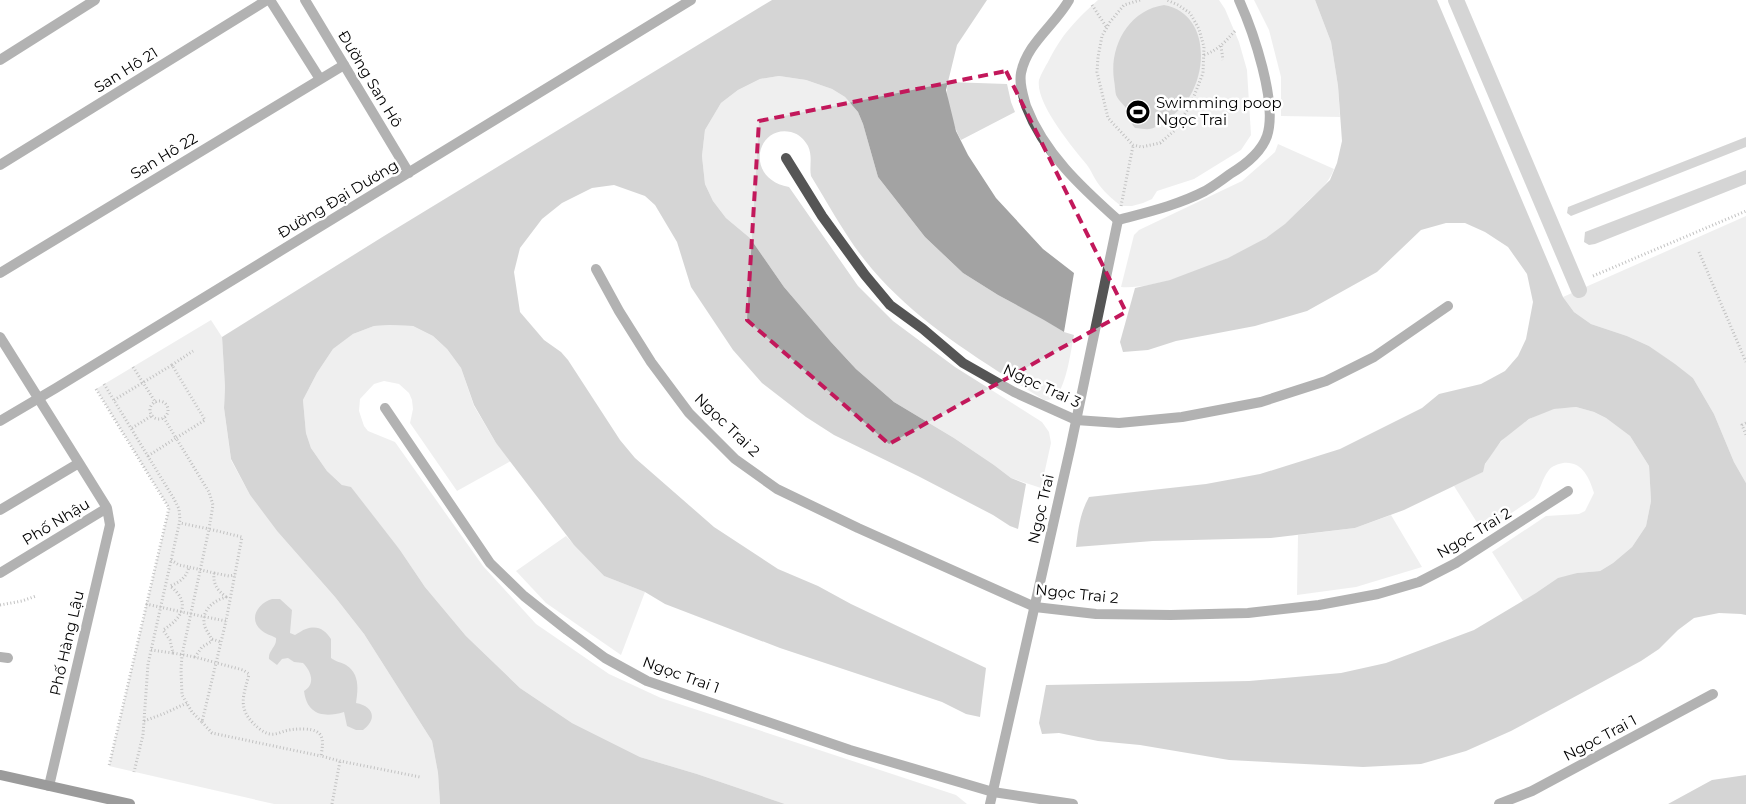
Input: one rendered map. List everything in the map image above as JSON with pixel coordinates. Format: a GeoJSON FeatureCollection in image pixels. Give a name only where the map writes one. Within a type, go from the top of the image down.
{"type":"FeatureCollection","features":[{"type":"Feature","properties":{"kind":"main road"},"geometry":{"type":"LineString","coordinates":[[0,774],[130,804]]}},
{"type":"Feature","properties":{"kind":"street"},"geometry":{"type":"LineString","coordinates":[[0,60],[95,0]]}},
{"type":"Feature","properties":{"kind":"street"},"geometry":{"type":"LineString","coordinates":[[269,0],[320,79]]}},
{"type":"Feature","properties":{"kind":"street","name":"San Hô 21"},"geometry":{"type":"LineString","coordinates":[[0,165],[269,0]]}},
{"type":"Feature","properties":{"kind":"street","name":"Đường San Hô"},"geometry":{"type":"LineString","coordinates":[[305,0],[410,173]]}},
{"type":"Feature","properties":{"kind":"street","name":"Đường Đại Dương"},"geometry":{"type":"LineString","coordinates":[[0,420],[410,173],[691,0]]}},
{"type":"Feature","properties":{"kind":"street"},"geometry":{"type":"LineString","coordinates":[[1069,0],[1028,54],[1021,72],[1020,85],[1035,127],[1046,146],[1086,191],[1118,220],[1161,209],[1206,190],[1245,165],[1260,150],[1267,136],[1269,119],[1267,94],[1259,53],[1239,0]]}},
{"type":"Feature","properties":{"kind":"street","name":"San Hô 22"},"geometry":{"type":"LineString","coordinates":[[0,272],[344,65]]}},
{"type":"Feature","properties":{"kind":"street","name":"Ngọc Trai 3"},"geometry":{"type":"LineString","coordinates":[[786,158],[822,216],[865,275],[890,305],[964,363],[1014,392],[1076,420],[1119,423],[1182,416],[1260,402],[1326,381],[1374,357],[1448,306]]}},
{"type":"Feature","properties":{"kind":"street","name":"Ngọc Trai"},"geometry":{"type":"LineString","coordinates":[[990,804],[1076,420],[1118,220]]}},
{"type":"Feature","properties":{"kind":"street","name":"Ngọc Trai 2"},"geometry":{"type":"LineString","coordinates":[[596,269],[619,311],[651,362],[689,412],[735,458],[777,489],[858,528],[1034,607],[1096,614],[1248,613],[1319,605],[1384,592],[1419,582],[1456,563],[1568,491]]}},
{"type":"Feature","properties":{"kind":"street","name":"Phố Nhậu"},"geometry":{"type":"LineString","coordinates":[[0,338],[107,508],[0,573]]}},
{"type":"Feature","properties":{"kind":"street","name":"Ngọc Trai 1"},"geometry":{"type":"LineString","coordinates":[[386,408],[490,563],[524,596],[605,658],[646,681],[850,750],[993,792],[1073,804]]}},
{"type":"Feature","properties":{"kind":"street"},"geometry":{"type":"LineString","coordinates":[[0,510],[79,463]]}},
{"type":"Feature","properties":{"kind":"street","name":"Phố Hàng Lậu"},"geometry":{"type":"LineString","coordinates":[[49,786],[110,525],[107,508]]}},
{"type":"Feature","properties":{"kind":"street","name":"Ngọc Trai 1"},"geometry":{"type":"LineString","coordinates":[[1499,804],[1532,791],[1713,694]]}},
{"type":"Feature","properties":{"kind":"path"},"geometry":{"type":"LineString","coordinates":[[1140,0],[1124,5],[1102,36],[1097,72],[1108,118],[1125,138],[1133,145],[1142,148],[1160,143],[1174,131],[1191,104],[1203,73],[1204,47],[1199,29],[1190,13],[1168,0]]}},
{"type":"Feature","properties":{"kind":"path"},"geometry":{"type":"LineString","coordinates":[[1092,5],[1107,28]]}},
{"type":"Feature","properties":{"kind":"path"},"geometry":{"type":"LineString","coordinates":[[1204,55],[1215,51],[1235,30]]}},
{"type":"Feature","properties":{"kind":"path"},"geometry":{"type":"LineString","coordinates":[[1221,46],[1223,60]]}},
{"type":"Feature","properties":{"kind":"path"},"geometry":{"type":"LineString","coordinates":[[1121,206],[1133,145]]}},
{"type":"Feature","properties":{"kind":"path"},"geometry":{"type":"LineString","coordinates":[[1593,276],[1746,211]]}},
{"type":"Feature","properties":{"kind":"path"},"geometry":{"type":"LineString","coordinates":[[1699,252],[1746,362]]}},
{"type":"Feature","properties":{"kind":"path"},"geometry":{"type":"LineString","coordinates":[[114,400],[193,352]]}},
{"type":"Feature","properties":{"kind":"path"},"geometry":{"type":"LineString","coordinates":[[148,456],[205,420],[172,365]]}},
{"type":"Feature","properties":{"kind":"path"},"geometry":{"type":"LineString","coordinates":[[133,367],[156,403]]}},
{"type":"Feature","properties":{"kind":"path"},"geometry":{"type":"LineString","coordinates":[[104,384],[179,509],[180,523],[148,664],[143,735],[134,772]]}},
{"type":"Feature","properties":{"kind":"path"},"geometry":{"type":"LineString","coordinates":[[96,389],[169,508],[109,766]]}},
{"type":"Feature","properties":{"kind":"path"},"geometry":{"type":"LineString","coordinates":[[161,402],[166,405],[167,413],[164,418],[158,419],[152,415],[151,409],[156,403],[161,402]]}},
{"type":"Feature","properties":{"kind":"path"},"geometry":{"type":"LineString","coordinates":[[132,428],[152,415]]}},
{"type":"Feature","properties":{"kind":"path"},"geometry":{"type":"LineString","coordinates":[[164,418],[209,492],[212,505],[209,529],[182,655],[182,695],[192,712],[212,733],[420,777]]}},
{"type":"Feature","properties":{"kind":"path"},"geometry":{"type":"LineString","coordinates":[[1746,423],[1742,425],[1746,435]]}},
{"type":"Feature","properties":{"kind":"path"},"geometry":{"type":"LineString","coordinates":[[180,523],[242,537],[235,575],[228,598],[226,621],[202,722]]}},
{"type":"Feature","properties":{"kind":"path"},"geometry":{"type":"LineString","coordinates":[[171,560],[178,565],[229,576],[235,575]]}},
{"type":"Feature","properties":{"kind":"path"},"geometry":{"type":"LineString","coordinates":[[170,586],[183,580],[187,575],[189,567]]}},
{"type":"Feature","properties":{"kind":"path"},"geometry":{"type":"LineString","coordinates":[[214,573],[213,581],[215,586],[228,598]]}},
{"type":"Feature","properties":{"kind":"path"},"geometry":{"type":"LineString","coordinates":[[164,630],[179,618],[182,612],[182,604],[178,592],[165,585]]}},
{"type":"Feature","properties":{"kind":"path"},"geometry":{"type":"LineString","coordinates":[[0,605],[36,596]]}},
{"type":"Feature","properties":{"kind":"path"},"geometry":{"type":"LineString","coordinates":[[221,642],[212,639],[206,629],[204,617],[208,607],[214,601],[228,598]]}},
{"type":"Feature","properties":{"kind":"path"},"geometry":{"type":"LineString","coordinates":[[146,604],[226,621]]}},
{"type":"Feature","properties":{"kind":"path"},"geometry":{"type":"LineString","coordinates":[[156,628],[164,630],[170,640],[173,653]]}},
{"type":"Feature","properties":{"kind":"path"},"geometry":{"type":"LineString","coordinates":[[195,658],[202,647],[212,641],[212,639]]}},
{"type":"Feature","properties":{"kind":"path"},"geometry":{"type":"LineString","coordinates":[[151,650],[173,653],[243,670],[249,674],[243,694],[242,704],[245,714],[258,728],[271,734],[295,728],[313,730],[319,733],[323,744],[321,756]]}},
{"type":"Feature","properties":{"kind":"path"},"geometry":{"type":"LineString","coordinates":[[144,722],[186,702]]}},
{"type":"Feature","properties":{"kind":"path"},"geometry":{"type":"LineString","coordinates":[[332,804],[340,761]]}},
{"type":"Feature","properties":{"kind":"highlighted area"},"geometry":{"type":"Polygon","coordinates":[[[1006,71],[1126,312],[889,444],[747,320],[759,121],[1006,71]]]}},
{"type":"Feature","properties":{"kind":"shaded area"},"geometry":{"type":"Polygon","coordinates":[[[772,0],[987,0],[957,45],[946,90],[956,131],[968,155],[996,198],[1043,249],[1074,273],[1064,332],[963,273],[925,237],[878,177],[858,112],[845,97],[832,89],[806,80],[779,76],[760,79],[738,90],[721,103],[705,130],[702,156],[705,184],[713,201],[726,218],[750,238],[784,287],[856,369],[894,402],[954,438],[1011,478],[1026,484],[1018,529],[918,476],[834,435],[806,417],[762,383],[733,350],[691,287],[677,242],[655,205],[645,196],[614,185],[592,188],[562,203],[542,219],[520,248],[514,272],[520,312],[544,340],[561,352],[568,360],[620,440],[635,458],[714,527],[778,569],[818,586],[851,604],[986,668],[980,717],[966,714],[942,702],[780,648],[665,604],[645,592],[604,576],[574,545],[496,443],[474,405],[461,368],[447,349],[433,336],[413,326],[374,326],[353,334],[333,349],[317,373],[303,400],[306,433],[311,448],[327,471],[342,485],[351,487],[400,550],[425,587],[466,636],[520,688],[572,723],[640,757],[785,804],[440,804],[438,773],[432,741],[364,634],[335,597],[277,531],[250,495],[231,459],[224,408],[225,387],[222,337],[772,0]]]}},
{"type":"Feature","properties":{"kind":"shaded area"},"geometry":{"type":"Polygon","coordinates":[[[1098,0],[1219,0],[1225,9],[1239,42],[1247,70],[1251,135],[1241,150],[1194,179],[1157,191],[1152,199],[1132,206],[1121,206],[1099,185],[1088,167],[1056,125],[1039,90],[1039,80],[1058,43],[1076,21],[1098,0]]]}},
{"type":"Feature","properties":{"kind":"shaded area"},"geometry":{"type":"Polygon","coordinates":[[[1254,0],[1315,0],[1331,42],[1338,86],[1340,117],[1281,116],[1281,77],[1269,30],[1254,0]]]}},
{"type":"Feature","properties":{"kind":"shaded area"},"geometry":{"type":"Polygon","coordinates":[[[1315,0],[1437,0],[1563,297],[1574,312],[1591,324],[1627,336],[1649,346],[1675,364],[1693,378],[1714,414],[1734,462],[1746,483],[1746,615],[1719,613],[1694,618],[1678,630],[1659,649],[1641,661],[1511,731],[1466,751],[1421,764],[1363,767],[1229,760],[1140,745],[1098,741],[1059,733],[1042,734],[1039,723],[1046,685],[1249,681],[1341,673],[1386,663],[1474,630],[1558,578],[1577,573],[1600,571],[1632,547],[1646,526],[1651,501],[1649,466],[1630,436],[1606,418],[1594,412],[1576,407],[1554,409],[1529,419],[1501,441],[1485,464],[1483,472],[1404,510],[1355,528],[1271,538],[1153,541],[1076,547],[1081,515],[1089,497],[1206,484],[1260,474],[1340,449],[1422,408],[1439,394],[1481,384],[1505,371],[1518,356],[1526,339],[1533,302],[1527,274],[1508,247],[1485,232],[1465,223],[1446,223],[1421,230],[1377,272],[1307,311],[1255,326],[1176,341],[1148,350],[1123,352],[1120,342],[1135,288],[1170,280],[1228,258],[1266,238],[1285,224],[1330,180],[1337,163],[1342,141],[1338,86],[1331,42],[1315,0]]]}},
{"type":"Feature","properties":{"kind":"shaded area"},"geometry":{"type":"Polygon","coordinates":[[[1164,5],[1182,12],[1194,25],[1200,42],[1201,61],[1197,80],[1189,98],[1177,112],[1161,121],[1156,127],[1146,129],[1135,128],[1131,122],[1129,111],[1116,95],[1113,67],[1115,55],[1118,43],[1131,22],[1152,8],[1164,5]]]}},
{"type":"Feature","properties":{"kind":"shaded area"},"geometry":{"type":"Polygon","coordinates":[[[779,76],[806,80],[832,89],[845,97],[858,112],[863,124],[878,177],[925,237],[963,273],[1064,332],[1074,335],[1067,370],[1061,388],[1052,399],[1044,400],[953,341],[931,325],[890,289],[863,258],[811,176],[809,150],[801,137],[791,132],[779,132],[770,136],[763,144],[760,153],[760,164],[765,173],[774,182],[789,187],[858,286],[893,321],[955,367],[1042,422],[1049,432],[1051,443],[1041,488],[1011,478],[954,438],[894,402],[856,369],[784,287],[750,238],[726,218],[713,201],[705,184],[702,156],[705,130],[721,103],[738,90],[760,79],[779,76]]]}},
{"type":"Feature","properties":{"kind":"shaded area"},"geometry":{"type":"Polygon","coordinates":[[[948,82],[1007,84],[1015,112],[961,140],[950,111],[947,95],[948,82]]]}},
{"type":"Feature","properties":{"kind":"shaded area"},"geometry":{"type":"Polygon","coordinates":[[[1746,137],[1746,147],[1571,216],[1567,213],[1568,207],[1746,137]]]}},
{"type":"Feature","properties":{"kind":"shaded area"},"geometry":{"type":"Polygon","coordinates":[[[1278,144],[1334,169],[1323,187],[1284,226],[1249,247],[1206,268],[1161,283],[1121,287],[1134,235],[1139,230],[1242,181],[1275,152],[1278,144]]]}},
{"type":"Feature","properties":{"kind":"shaded area"},"geometry":{"type":"Polygon","coordinates":[[[1746,170],[1746,184],[1595,244],[1589,245],[1584,242],[1585,232],[1746,170]]]}},
{"type":"Feature","properties":{"kind":"shaded area"},"geometry":{"type":"Polygon","coordinates":[[[1746,216],[1746,483],[1734,462],[1714,414],[1693,378],[1649,346],[1627,336],[1591,324],[1574,312],[1563,297],[1746,216]]]}},
{"type":"Feature","properties":{"kind":"shaded area"},"geometry":{"type":"Polygon","coordinates":[[[211,320],[222,337],[225,387],[224,408],[231,460],[250,495],[277,531],[335,597],[364,634],[432,741],[438,773],[440,804],[274,804],[109,766],[169,508],[96,389],[211,320]]]}},
{"type":"Feature","properties":{"kind":"shaded area"},"geometry":{"type":"Polygon","coordinates":[[[374,326],[413,326],[433,336],[447,349],[461,368],[474,406],[496,443],[511,461],[457,491],[410,423],[413,409],[412,400],[409,393],[399,384],[384,381],[374,384],[360,399],[359,411],[364,426],[368,431],[395,442],[483,566],[536,624],[609,674],[661,698],[956,795],[967,804],[785,804],[640,757],[572,723],[520,688],[466,636],[425,587],[400,550],[342,485],[327,471],[311,448],[306,433],[303,400],[317,373],[333,349],[353,334],[374,326]]]}},
{"type":"Feature","properties":{"kind":"shaded area"},"geometry":{"type":"Polygon","coordinates":[[[1576,407],[1594,412],[1606,418],[1630,436],[1649,466],[1651,501],[1646,526],[1632,547],[1600,571],[1577,573],[1523,601],[1492,552],[1546,516],[1579,514],[1585,511],[1594,493],[1584,471],[1570,463],[1553,466],[1547,473],[1534,498],[1483,532],[1454,486],[1482,472],[1501,441],[1520,425],[1553,409],[1576,407]]]}},
{"type":"Feature","properties":{"kind":"shaded area"},"geometry":{"type":"Polygon","coordinates":[[[1391,515],[1422,567],[1356,587],[1297,595],[1298,535],[1355,528],[1391,515]]]}},
{"type":"Feature","properties":{"kind":"shaded area"},"geometry":{"type":"Polygon","coordinates":[[[566,536],[604,576],[645,592],[621,655],[546,603],[516,571],[566,536]]]}},
{"type":"Feature","properties":{"kind":"shaded area"},"geometry":{"type":"Polygon","coordinates":[[[272,599],[280,599],[292,610],[290,633],[295,635],[306,629],[318,628],[324,631],[331,639],[331,658],[346,665],[354,673],[357,682],[356,703],[366,707],[372,714],[371,722],[363,730],[356,730],[347,726],[344,712],[330,715],[313,710],[306,699],[304,691],[310,685],[311,677],[303,663],[294,662],[288,658],[282,659],[277,665],[269,659],[276,638],[264,633],[257,626],[255,616],[263,604],[272,599]]]}},
{"type":"Feature","properties":{"kind":"shaded area"},"geometry":{"type":"Polygon","coordinates":[[[1746,775],[1746,804],[1668,804],[1712,780],[1746,775]]]}},
{"type":"Feature","properties":{"kind":"waterway"},"geometry":{"type":"LineString","coordinates":[[1456,0],[1579,290]]}},
{"type":"Feature","properties":{"kind":"place","name":"Swimming poop Ngọc Trai"},"geometry":{"type":"Point","coordinates":[1138,112]}}]}
